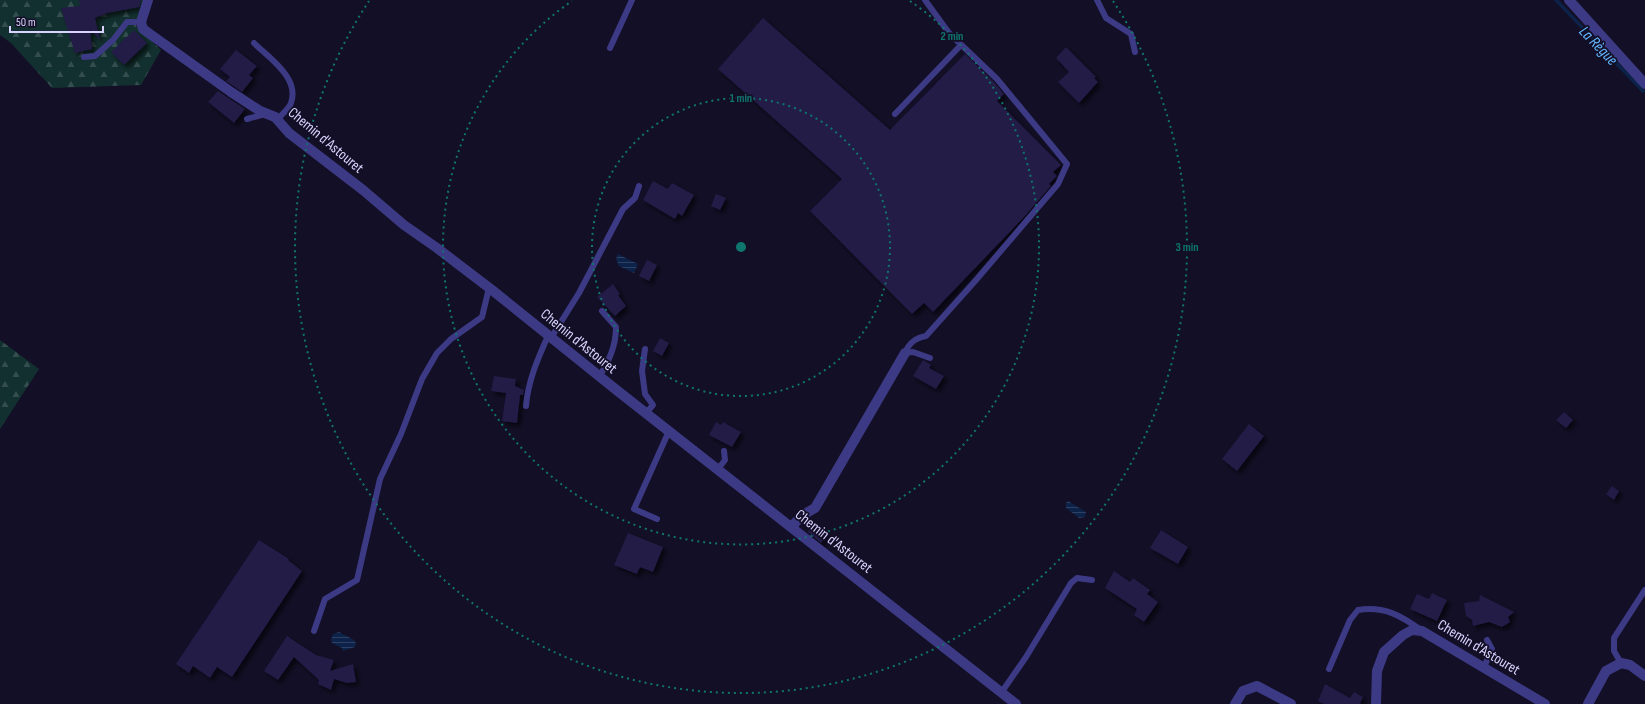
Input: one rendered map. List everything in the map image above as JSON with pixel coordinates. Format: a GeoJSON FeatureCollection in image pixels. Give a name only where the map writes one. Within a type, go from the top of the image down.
{"type":"FeatureCollection","features":[{"type":"Feature","properties":{"kind":"street"},"geometry":{"type":"LineString","coordinates":[[141,22],[148,0]]}},
{"type":"Feature","properties":{"kind":"street"},"geometry":{"type":"LineString","coordinates":[[1568,0],[1645,84]]}},
{"type":"Feature","properties":{"kind":"street","name":"Chemin d'Astouret"},"geometry":{"type":"LineString","coordinates":[[141,22],[143,29],[188,63],[231,92],[277,120],[289,133],[363,190],[404,225],[489,288],[599,377],[1016,704]]}},
{"type":"Feature","properties":{"kind":"street"},"geometry":{"type":"LineString","coordinates":[[792,527],[803,515],[815,508],[905,353]]}},
{"type":"Feature","properties":{"kind":"street","name":"Chemin d'Astouret"},"geometry":{"type":"LineString","coordinates":[[1376,704],[1377,671],[1384,652],[1403,635],[1412,630],[1422,631],[1545,704]]}},
{"type":"Feature","properties":{"kind":"street"},"geometry":{"type":"LineString","coordinates":[[1588,704],[1606,671],[1621,663],[1630,666],[1645,676]]}},
{"type":"Feature","properties":{"kind":"street"},"geometry":{"type":"LineString","coordinates":[[1236,704],[1243,691],[1257,686],[1291,704]]}},
{"type":"Feature","properties":{"kind":"lane"},"geometry":{"type":"LineString","coordinates":[[610,48],[632,0]]}},
{"type":"Feature","properties":{"kind":"lane"},"geometry":{"type":"LineString","coordinates":[[905,353],[908,346],[916,338],[926,336],[976,280],[1058,184],[1068,164],[997,79],[949,33],[925,0]]}},
{"type":"Feature","properties":{"kind":"lane"},"geometry":{"type":"LineString","coordinates":[[1097,0],[1106,18],[1131,34],[1135,52]]}},
{"type":"Feature","properties":{"kind":"lane"},"geometry":{"type":"LineString","coordinates":[[84,57],[95,56],[113,40],[127,22],[141,22]]}},
{"type":"Feature","properties":{"kind":"lane"},"geometry":{"type":"LineString","coordinates":[[254,43],[285,73],[293,86],[291,103],[277,120]]}},
{"type":"Feature","properties":{"kind":"lane"},"geometry":{"type":"LineString","coordinates":[[895,114],[961,45]]}},
{"type":"Feature","properties":{"kind":"lane"},"geometry":{"type":"LineString","coordinates":[[247,119],[267,114]]}},
{"type":"Feature","properties":{"kind":"lane"},"geometry":{"type":"LineString","coordinates":[[526,406],[527,391],[541,352],[575,299],[623,210],[635,198],[639,186]]}},
{"type":"Feature","properties":{"kind":"lane"},"geometry":{"type":"LineString","coordinates":[[314,631],[325,599],[357,580],[380,478],[401,434],[429,365],[437,353],[451,339],[482,317],[489,288]]}},
{"type":"Feature","properties":{"kind":"lane"},"geometry":{"type":"LineString","coordinates":[[599,377],[608,363],[616,339],[616,327],[602,312]]}},
{"type":"Feature","properties":{"kind":"lane"},"geometry":{"type":"LineString","coordinates":[[645,348],[642,371],[644,386],[646,394],[653,405],[646,413]]}},
{"type":"Feature","properties":{"kind":"lane"},"geometry":{"type":"LineString","coordinates":[[905,353],[913,352],[930,358]]}},
{"type":"Feature","properties":{"kind":"lane"},"geometry":{"type":"LineString","coordinates":[[657,520],[634,509],[669,431]]}},
{"type":"Feature","properties":{"kind":"lane"},"geometry":{"type":"LineString","coordinates":[[718,469],[725,460],[724,451]]}},
{"type":"Feature","properties":{"kind":"lane"},"geometry":{"type":"LineString","coordinates":[[1001,693],[1026,657],[1071,583],[1077,578],[1092,580]]}},
{"type":"Feature","properties":{"kind":"lane"},"geometry":{"type":"LineString","coordinates":[[1621,663],[1614,651],[1614,638],[1645,590]]}},
{"type":"Feature","properties":{"kind":"lane"},"geometry":{"type":"LineString","coordinates":[[1329,669],[1350,620],[1358,610],[1371,608],[1387,611],[1406,619],[1422,631]]}},
{"type":"Feature","properties":{"kind":"lane"},"geometry":{"type":"LineString","coordinates":[[1484,667],[1492,649],[1487,640]]}},
{"type":"Feature","properties":{"kind":"green space"},"geometry":{"type":"Polygon","coordinates":[[[0,0],[144,0],[136,26],[161,50],[141,85],[52,88],[11,43],[0,35],[0,0]]]}},
{"type":"Feature","properties":{"kind":"green space"},"geometry":{"type":"Polygon","coordinates":[[[0,340],[39,369],[0,429],[0,340]]]}},
{"type":"Feature","properties":{"kind":"water"},"geometry":{"type":"Polygon","coordinates":[[[618,254],[638,264],[634,273],[619,266],[616,259],[618,254]]]}},
{"type":"Feature","properties":{"kind":"water"},"geometry":{"type":"Polygon","coordinates":[[[1068,501],[1086,512],[1085,517],[1079,518],[1066,508],[1066,503],[1068,501]]]}},
{"type":"Feature","properties":{"kind":"water"},"geometry":{"type":"Polygon","coordinates":[[[339,632],[354,640],[356,643],[355,647],[343,651],[342,648],[332,643],[331,640],[333,634],[339,632]]]}},
{"type":"Feature","properties":{"kind":"building"},"geometry":{"type":"Polygon","coordinates":[[[79,0],[141,0],[139,7],[107,13],[95,18],[100,40],[90,29],[92,49],[75,53],[61,8],[80,6],[79,0]]]}},
{"type":"Feature","properties":{"kind":"building"},"geometry":{"type":"Polygon","coordinates":[[[763,18],[890,130],[965,54],[994,82],[1004,94],[997,101],[1061,165],[1053,172],[1057,176],[1049,184],[1051,186],[1025,216],[933,312],[924,303],[912,314],[810,211],[842,179],[718,69],[763,18]]]}},
{"type":"Feature","properties":{"kind":"building"},"geometry":{"type":"Polygon","coordinates":[[[134,30],[147,43],[124,65],[111,52],[134,30]]]}},
{"type":"Feature","properties":{"kind":"building"},"geometry":{"type":"Polygon","coordinates":[[[1066,47],[1096,77],[1094,78],[1098,82],[1079,103],[1058,82],[1069,72],[1056,58],[1066,47]]]}},
{"type":"Feature","properties":{"kind":"building"},"geometry":{"type":"Polygon","coordinates":[[[236,50],[257,66],[249,75],[253,78],[242,92],[226,81],[230,77],[220,69],[236,50]]]}},
{"type":"Feature","properties":{"kind":"building"},"geometry":{"type":"Polygon","coordinates":[[[218,91],[245,109],[234,123],[208,102],[218,91]]]}},
{"type":"Feature","properties":{"kind":"building"},"geometry":{"type":"Polygon","coordinates":[[[653,181],[668,189],[672,183],[694,195],[682,216],[678,213],[675,219],[643,200],[653,181]]]}},
{"type":"Feature","properties":{"kind":"building"},"geometry":{"type":"Polygon","coordinates":[[[716,194],[726,198],[720,210],[711,206],[716,194]]]}},
{"type":"Feature","properties":{"kind":"building"},"geometry":{"type":"Polygon","coordinates":[[[647,260],[657,265],[649,281],[639,276],[647,260]]]}},
{"type":"Feature","properties":{"kind":"building"},"geometry":{"type":"Polygon","coordinates":[[[613,284],[620,294],[618,295],[626,306],[615,316],[597,297],[613,284]]]}},
{"type":"Feature","properties":{"kind":"building"},"geometry":{"type":"Polygon","coordinates":[[[660,338],[669,343],[662,356],[653,351],[660,338]]]}},
{"type":"Feature","properties":{"kind":"building"},"geometry":{"type":"Polygon","coordinates":[[[923,360],[931,365],[929,368],[944,376],[936,389],[913,376],[923,360]]]}},
{"type":"Feature","properties":{"kind":"building"},"geometry":{"type":"Polygon","coordinates":[[[494,376],[516,379],[515,386],[524,390],[523,395],[520,395],[517,423],[502,421],[506,393],[491,391],[494,376]]]}},
{"type":"Feature","properties":{"kind":"building"},"geometry":{"type":"Polygon","coordinates":[[[1564,412],[1573,420],[1566,428],[1556,420],[1564,412]]]}},
{"type":"Feature","properties":{"kind":"building"},"geometry":{"type":"Polygon","coordinates":[[[716,422],[721,425],[723,422],[741,432],[732,447],[709,435],[716,422]]]}},
{"type":"Feature","properties":{"kind":"building"},"geometry":{"type":"Polygon","coordinates":[[[1249,424],[1264,436],[1237,471],[1222,459],[1249,424]]]}},
{"type":"Feature","properties":{"kind":"building"},"geometry":{"type":"Polygon","coordinates":[[[1612,486],[1619,491],[1614,500],[1606,494],[1612,486]]]}},
{"type":"Feature","properties":{"kind":"building"},"geometry":{"type":"Polygon","coordinates":[[[812,524],[827,535],[821,543],[808,532],[812,524]]]}},
{"type":"Feature","properties":{"kind":"building"},"geometry":{"type":"Polygon","coordinates":[[[1161,530],[1188,547],[1178,564],[1150,548],[1161,530]]]}},
{"type":"Feature","properties":{"kind":"building"},"geometry":{"type":"Polygon","coordinates":[[[628,533],[663,547],[653,572],[640,567],[637,574],[614,565],[628,533]]]}},
{"type":"Feature","properties":{"kind":"building"},"geometry":{"type":"Polygon","coordinates":[[[259,540],[289,559],[288,560],[302,571],[232,677],[217,667],[210,678],[193,666],[189,673],[176,664],[259,540]]]}},
{"type":"Feature","properties":{"kind":"building"},"geometry":{"type":"Polygon","coordinates":[[[1114,571],[1130,582],[1133,578],[1150,590],[1147,594],[1158,602],[1144,622],[1134,615],[1137,609],[1105,588],[1114,571]]]}},
{"type":"Feature","properties":{"kind":"building"},"geometry":{"type":"Polygon","coordinates":[[[1432,593],[1447,600],[1437,621],[1410,609],[1417,594],[1429,599],[1432,593]]]}},
{"type":"Feature","properties":{"kind":"building"},"geometry":{"type":"Polygon","coordinates":[[[1480,595],[1514,612],[1508,617],[1510,622],[1502,627],[1489,622],[1473,626],[1472,620],[1466,616],[1464,603],[1479,601],[1480,595]]]}},
{"type":"Feature","properties":{"kind":"building"},"geometry":{"type":"Polygon","coordinates":[[[287,636],[316,655],[334,660],[330,671],[353,664],[356,682],[347,683],[334,679],[331,690],[318,684],[319,680],[294,657],[278,680],[264,671],[287,636]]]}},
{"type":"Feature","properties":{"kind":"building"},"geometry":{"type":"Polygon","coordinates":[[[1325,684],[1350,698],[1354,692],[1363,697],[1360,703],[1361,704],[1324,704],[1318,701],[1325,684]]]}},
{"type":"Feature","properties":{"kind":"waterway","name":"La Règue"},"geometry":{"type":"LineString","coordinates":[[1556,0],[1643,91]]}}]}
